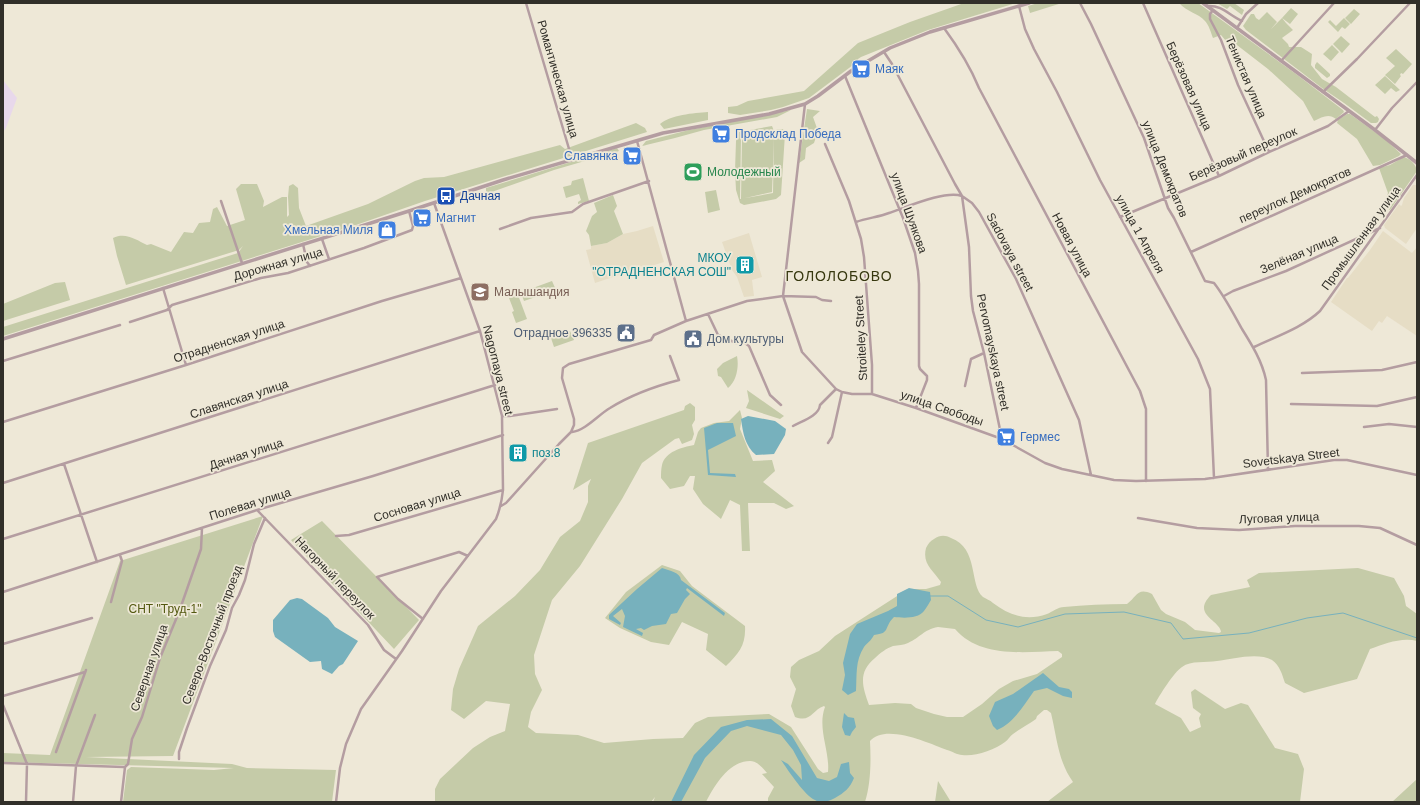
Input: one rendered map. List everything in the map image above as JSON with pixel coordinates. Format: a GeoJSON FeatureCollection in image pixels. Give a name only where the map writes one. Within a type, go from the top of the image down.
{"type":"FeatureCollection","features":[{"type":"Feature","properties":{"kind":"street","name":"Романтическая улица"},"geometry":{"type":"LineString","coordinates":[[526,3],[572,159]]}},
{"type":"Feature","properties":{"kind":"street"},"geometry":{"type":"LineString","coordinates":[[3,339],[572,159],[663,133],[769,114],[805,104],[845,76],[884,52],[903,43],[944,28],[1029,3]]}},
{"type":"Feature","properties":{"kind":"street","name":"улица Демократов"},"geometry":{"type":"LineString","coordinates":[[1080,3],[1144,138],[1168,208],[1205,281],[1214,283],[1224,296],[1254,347],[1264,371],[1266,380],[1268,470]]}},
{"type":"Feature","properties":{"kind":"street","name":"Берёзовая улица"},"geometry":{"type":"LineString","coordinates":[[1143,3],[1219,176]]}},
{"type":"Feature","properties":{"kind":"street"},"geometry":{"type":"LineString","coordinates":[[1203,3],[1417,162]]}},
{"type":"Feature","properties":{"kind":"street"},"geometry":{"type":"LineString","coordinates":[[1237,28],[1246,14],[1258,3]]}},
{"type":"Feature","properties":{"kind":"street"},"geometry":{"type":"LineString","coordinates":[[1281,60],[1334,3]]}},
{"type":"Feature","properties":{"kind":"street"},"geometry":{"type":"LineString","coordinates":[[1323,92],[1410,3]]}},
{"type":"Feature","properties":{"kind":"street","name":"улица 1 Апреля"},"geometry":{"type":"LineString","coordinates":[[1019,6],[1025,29],[1034,49],[1058,92],[1100,180],[1198,359],[1210,389],[1214,478]]}},
{"type":"Feature","properties":{"kind":"street"},"geometry":{"type":"LineString","coordinates":[[1207,6],[1218,7],[1242,21]]}},
{"type":"Feature","properties":{"kind":"street","name":"Тенистая улица"},"geometry":{"type":"LineString","coordinates":[[1213,10],[1210,14],[1210,19],[1221,40],[1238,85],[1269,152]]}},
{"type":"Feature","properties":{"kind":"street","name":"Новая улица"},"geometry":{"type":"LineString","coordinates":[[944,28],[970,67],[979,88],[1047,218],[1140,391],[1146,409],[1146,481]]}},
{"type":"Feature","properties":{"kind":"street","name":"Sadovaya street"},"geometry":{"type":"LineString","coordinates":[[884,52],[892,64],[962,196],[972,203],[980,212],[1016,280],[1079,420],[1091,475]]}},
{"type":"Feature","properties":{"kind":"street","name":"улица Шуякова"},"geometry":{"type":"LineString","coordinates":[[845,76],[900,209],[908,230],[917,262],[919,284],[919,366],[927,376],[927,380],[916,408]]}},
{"type":"Feature","properties":{"kind":"street"},"geometry":{"type":"LineString","coordinates":[[1375,130],[1392,108],[1417,82]]}},
{"type":"Feature","properties":{"kind":"street"},"geometry":{"type":"LineString","coordinates":[[805,104],[783,296],[802,352],[836,389],[842,392],[832,437],[828,443]]}},
{"type":"Feature","properties":{"kind":"street","name":"Берёзовый переулок"},"geometry":{"type":"LineString","coordinates":[[1120,217],[1219,176],[1328,126],[1349,111]]}},
{"type":"Feature","properties":{"kind":"street"},"geometry":{"type":"LineString","coordinates":[[637,140],[686,321]]}},
{"type":"Feature","properties":{"kind":"street","name":"Stroiteley Street"},"geometry":{"type":"LineString","coordinates":[[825,144],[849,200],[864,257],[872,365],[872,394]]}},
{"type":"Feature","properties":{"kind":"street","name":"переулок Демократов"},"geometry":{"type":"LineString","coordinates":[[1191,252],[1407,154]]}},
{"type":"Feature","properties":{"kind":"street","name":"Промышленная улица"},"geometry":{"type":"LineString","coordinates":[[1254,347],[1296,328],[1312,319],[1320,311],[1381,228],[1417,175]]}},
{"type":"Feature","properties":{"kind":"street"},"geometry":{"type":"LineString","coordinates":[[500,229],[531,218],[572,212],[583,204],[649,181]]}},
{"type":"Feature","properties":{"kind":"street"},"geometry":{"type":"LineString","coordinates":[[856,222],[946,195],[956,194],[962,196]]}},
{"type":"Feature","properties":{"kind":"street","name":"Pervomayskaya street"},"geometry":{"type":"LineString","coordinates":[[962,196],[969,247],[973,311],[984,353],[1002,439]]}},
{"type":"Feature","properties":{"kind":"street"},"geometry":{"type":"LineString","coordinates":[[221,201],[242,263]]}},
{"type":"Feature","properties":{"kind":"street","name":"Nagornaya street"},"geometry":{"type":"LineString","coordinates":[[336,802],[340,768],[346,744],[361,709],[441,591],[496,519],[501,507],[503,490],[502,416],[480,331],[434,203]]}},
{"type":"Feature","properties":{"kind":"street","name":"Дорожная улица"},"geometry":{"type":"LineString","coordinates":[[130,322],[167,310],[172,305],[261,278],[288,273],[364,248],[412,230],[413,226],[409,211]]}},
{"type":"Feature","properties":{"kind":"street","name":"Зелёная улица"},"geometry":{"type":"LineString","coordinates":[[1224,296],[1233,291],[1286,271],[1381,228]]}},
{"type":"Feature","properties":{"kind":"street"},"geometry":{"type":"LineString","coordinates":[[322,238],[328,259]]}},
{"type":"Feature","properties":{"kind":"street"},"geometry":{"type":"LineString","coordinates":[[303,244],[307,262],[310,266]]}},
{"type":"Feature","properties":{"kind":"street","name":"Отрадненская улица"},"geometry":{"type":"LineString","coordinates":[[3,422],[186,365],[382,301],[462,278]]}},
{"type":"Feature","properties":{"kind":"street"},"geometry":{"type":"LineString","coordinates":[[163,288],[186,365]]}},
{"type":"Feature","properties":{"kind":"street"},"geometry":{"type":"LineString","coordinates":[[501,507],[571,432],[574,425],[574,419],[562,378],[563,368],[569,364],[651,340],[654,334],[686,321],[747,301],[783,296],[816,297],[822,300],[831,301]]}},
{"type":"Feature","properties":{"kind":"street"},"geometry":{"type":"LineString","coordinates":[[708,314],[718,335],[736,343],[745,343],[749,346],[770,395],[781,405]]}},
{"type":"Feature","properties":{"kind":"street"},"geometry":{"type":"LineString","coordinates":[[3,361],[120,325]]}},
{"type":"Feature","properties":{"kind":"street","name":"Славянская улица"},"geometry":{"type":"LineString","coordinates":[[3,483],[480,331]]}},
{"type":"Feature","properties":{"kind":"street"},"geometry":{"type":"LineString","coordinates":[[965,386],[971,359],[984,353]]}},
{"type":"Feature","properties":{"kind":"street"},"geometry":{"type":"LineString","coordinates":[[571,432],[579,431],[610,407],[648,390],[679,380],[670,356]]}},
{"type":"Feature","properties":{"kind":"street"},"geometry":{"type":"LineString","coordinates":[[1302,373],[1382,370],[1417,362]]}},
{"type":"Feature","properties":{"kind":"street","name":"Дачная улица"},"geometry":{"type":"LineString","coordinates":[[3,539],[495,385]]}},
{"type":"Feature","properties":{"kind":"street"},"geometry":{"type":"LineString","coordinates":[[793,426],[816,413],[820,409],[820,405],[836,389]]}},
{"type":"Feature","properties":{"kind":"street","name":"улица Свободы"},"geometry":{"type":"LineString","coordinates":[[842,392],[852,394],[872,394],[916,408],[1002,439],[1045,463],[1062,469],[1114,480],[1146,481],[1214,478]]}},
{"type":"Feature","properties":{"kind":"street"},"geometry":{"type":"LineString","coordinates":[[1292,404],[1377,406],[1417,397]]}},
{"type":"Feature","properties":{"kind":"street"},"geometry":{"type":"LineString","coordinates":[[502,416],[557,409]]}},
{"type":"Feature","properties":{"kind":"street"},"geometry":{"type":"LineString","coordinates":[[1364,427],[1389,424],[1417,427]]}},
{"type":"Feature","properties":{"kind":"street","name":"Полевая улица"},"geometry":{"type":"LineString","coordinates":[[3,592],[257,510],[373,476],[503,435]]}},
{"type":"Feature","properties":{"kind":"street","name":"Sovetskaya Street"},"geometry":{"type":"LineString","coordinates":[[1214,478],[1334,460],[1347,460],[1417,475]]}},
{"type":"Feature","properties":{"kind":"street"},"geometry":{"type":"LineString","coordinates":[[64,464],[97,562]]}},
{"type":"Feature","properties":{"kind":"street","name":"Сосновая улица"},"geometry":{"type":"LineString","coordinates":[[336,536],[349,535],[503,490]]}},
{"type":"Feature","properties":{"kind":"street","name":"Нагорный переулок"},"geometry":{"type":"LineString","coordinates":[[257,510],[368,625],[384,650],[396,659]]}},
{"type":"Feature","properties":{"kind":"street","name":"Северо-Восточный проезд"},"geometry":{"type":"LineString","coordinates":[[179,759],[179,752],[187,728],[210,666],[226,630],[232,608],[245,580],[254,544],[265,518]]}},
{"type":"Feature","properties":{"kind":"street","name":"Луговая улица"},"geometry":{"type":"LineString","coordinates":[[1138,518],[1197,528],[1239,530],[1295,526],[1359,526],[1380,528],[1417,545]]}},
{"type":"Feature","properties":{"kind":"street","name":"Северная улица"},"geometry":{"type":"LineString","coordinates":[[121,802],[124,767],[128,764],[132,739],[142,717],[160,658],[202,549],[202,528]]}},
{"type":"Feature","properties":{"kind":"street"},"geometry":{"type":"LineString","coordinates":[[422,619],[398,599],[377,577],[459,552],[468,556]]}},
{"type":"Feature","properties":{"kind":"street"},"geometry":{"type":"LineString","coordinates":[[111,602],[122,560],[120,555]]}},
{"type":"Feature","properties":{"kind":"street"},"geometry":{"type":"LineString","coordinates":[[3,644],[92,618]]}},
{"type":"Feature","properties":{"kind":"street"},"geometry":{"type":"LineString","coordinates":[[3,696],[86,671],[56,752]]}},
{"type":"Feature","properties":{"kind":"street"},"geometry":{"type":"LineString","coordinates":[[3,705],[27,764],[26,802]]}},
{"type":"Feature","properties":{"kind":"street"},"geometry":{"type":"LineString","coordinates":[[73,802],[76,766],[95,715]]}},
{"type":"Feature","properties":{"kind":"street"},"geometry":{"type":"LineString","coordinates":[[3,763],[124,767]]}},
{"type":"Feature","properties":{"kind":"shaded area"},"geometry":{"type":"Polygon","coordinates":[[[3,80],[17,98],[6,128],[3,132],[3,80]]]}},
{"type":"Feature","properties":{"kind":"shaded area"},"geometry":{"type":"Polygon","coordinates":[[[1417,180],[1417,228],[1406,244],[1385,228],[1384,225],[1399,204],[1401,206],[1402,205],[1404,198],[1413,185],[1416,185],[1417,180]]]}},
{"type":"Feature","properties":{"kind":"shaded area"},"geometry":{"type":"Polygon","coordinates":[[[653,226],[664,262],[645,268],[643,266],[625,271],[625,273],[595,283],[586,250],[591,249],[591,246],[607,243],[623,234],[653,226]]]}},
{"type":"Feature","properties":{"kind":"shaded area"},"geometry":{"type":"Polygon","coordinates":[[[1383,231],[1412,253],[1417,247],[1417,336],[1387,316],[1382,323],[1379,321],[1372,331],[1331,302],[1347,278],[1370,250],[1383,231]]]}},
{"type":"Feature","properties":{"kind":"shaded area"},"geometry":{"type":"Polygon","coordinates":[[[749,233],[762,277],[752,280],[754,296],[744,297],[722,242],[749,233]]]}},
{"type":"Feature","properties":{"kind":"green space"},"geometry":{"type":"Polygon","coordinates":[[[964,3],[1016,3],[928,30],[861,57],[857,62],[809,98],[771,110],[740,115],[728,113],[728,107],[737,106],[748,101],[804,91],[858,43],[910,22],[964,3]]]}},
{"type":"Feature","properties":{"kind":"green space"},"geometry":{"type":"Polygon","coordinates":[[[1038,3],[1062,3],[1030,13],[1028,6],[1038,3]]]}},
{"type":"Feature","properties":{"kind":"green space"},"geometry":{"type":"Polygon","coordinates":[[[1179,3],[1198,3],[1296,74],[1344,112],[1336,119],[1328,116],[1314,121],[1303,101],[1268,69],[1233,42],[1226,41],[1221,35],[1213,38],[1205,21],[1179,3]]]}},
{"type":"Feature","properties":{"kind":"green space"},"geometry":{"type":"Polygon","coordinates":[[[1217,3],[1234,3],[1244,10],[1242,15],[1230,6],[1227,9],[1217,3]]]}},
{"type":"Feature","properties":{"kind":"green space"},"geometry":{"type":"Polygon","coordinates":[[[1291,8],[1298,14],[1290,24],[1282,18],[1291,8]]]}},
{"type":"Feature","properties":{"kind":"green space"},"geometry":{"type":"Polygon","coordinates":[[[1354,9],[1360,14],[1351,24],[1345,18],[1354,9]]]}},
{"type":"Feature","properties":{"kind":"green space"},"geometry":{"type":"Polygon","coordinates":[[[1267,12],[1277,22],[1271,29],[1282,18],[1293,30],[1282,38],[1289,47],[1301,47],[1312,54],[1311,65],[1322,79],[1336,87],[1375,117],[1377,116],[1379,119],[1378,122],[1371,123],[1322,88],[1246,30],[1243,26],[1251,14],[1254,14],[1259,20],[1267,12]]]}},
{"type":"Feature","properties":{"kind":"green space"},"geometry":{"type":"Polygon","coordinates":[[[1344,18],[1350,24],[1345,29],[1342,27],[1338,32],[1328,22],[1330,20],[1336,26],[1344,18]]]}},
{"type":"Feature","properties":{"kind":"green space"},"geometry":{"type":"Polygon","coordinates":[[[1341,36],[1350,44],[1342,53],[1333,44],[1341,36]]]}},
{"type":"Feature","properties":{"kind":"green space"},"geometry":{"type":"Polygon","coordinates":[[[1332,45],[1339,52],[1331,61],[1323,54],[1332,45]]]}},
{"type":"Feature","properties":{"kind":"green space"},"geometry":{"type":"Polygon","coordinates":[[[1396,49],[1412,64],[1403,74],[1401,73],[1401,76],[1395,84],[1385,75],[1395,66],[1386,58],[1396,49]]]}},
{"type":"Feature","properties":{"kind":"green space"},"geometry":{"type":"Polygon","coordinates":[[[1317,62],[1330,74],[1330,76],[1327,78],[1315,68],[1317,62]]]}},
{"type":"Feature","properties":{"kind":"green space"},"geometry":{"type":"Polygon","coordinates":[[[1385,76],[1400,90],[1396,92],[1391,88],[1385,94],[1375,85],[1385,76]]]}},
{"type":"Feature","properties":{"kind":"green space"},"geometry":{"type":"Polygon","coordinates":[[[807,109],[820,111],[813,117],[818,131],[814,143],[806,148],[805,159],[799,163],[807,109]]]}},
{"type":"Feature","properties":{"kind":"green space"},"geometry":{"type":"Polygon","coordinates":[[[791,110],[777,117],[704,130],[642,146],[646,141],[689,130],[791,110]]]}},
{"type":"Feature","properties":{"kind":"green space"},"geometry":{"type":"Polygon","coordinates":[[[708,112],[708,120],[664,129],[660,124],[670,118],[708,112]]]}},
{"type":"Feature","properties":{"kind":"green space"},"geometry":{"type":"Polygon","coordinates":[[[1347,114],[1350,114],[1386,140],[1401,154],[1380,165],[1373,166],[1357,139],[1337,123],[1338,120],[1347,114]]]}},
{"type":"Feature","properties":{"kind":"green space"},"geometry":{"type":"Polygon","coordinates":[[[636,123],[645,128],[647,132],[425,201],[356,225],[3,336],[3,327],[238,253],[243,246],[239,250],[126,285],[113,238],[118,236],[127,236],[147,245],[151,244],[171,252],[184,232],[193,233],[199,223],[210,222],[213,209],[217,207],[227,226],[245,220],[236,189],[241,184],[257,184],[264,201],[263,207],[282,197],[287,197],[287,217],[289,215],[289,186],[293,184],[298,188],[299,208],[306,226],[368,204],[424,178],[444,177],[560,145],[565,149],[636,123]]]}},
{"type":"Feature","properties":{"kind":"green space"},"geometry":{"type":"Polygon","coordinates":[[[772,126],[774,131],[772,133],[741,138],[741,199],[742,139],[774,134],[777,129],[783,129],[785,134],[781,195],[776,199],[744,205],[740,203],[736,190],[736,141],[739,132],[772,126]],[[774,137],[772,192],[745,198],[773,193],[774,137]]]}},
{"type":"Feature","properties":{"kind":"green space"},"geometry":{"type":"Polygon","coordinates":[[[617,148],[619,151],[554,170],[486,194],[486,188],[617,148]]]}},
{"type":"Feature","properties":{"kind":"green space"},"geometry":{"type":"Polygon","coordinates":[[[1404,157],[1413,162],[1417,171],[1390,210],[1383,206],[1388,193],[1379,168],[1390,165],[1404,157]]]}},
{"type":"Feature","properties":{"kind":"green space"},"geometry":{"type":"Polygon","coordinates":[[[583,178],[589,201],[578,204],[581,200],[579,194],[566,198],[563,187],[571,185],[572,181],[583,178]]]}},
{"type":"Feature","properties":{"kind":"green space"},"geometry":{"type":"Polygon","coordinates":[[[716,190],[720,210],[708,213],[705,192],[716,190]]]}},
{"type":"Feature","properties":{"kind":"green space"},"geometry":{"type":"Polygon","coordinates":[[[613,195],[617,206],[614,211],[623,234],[607,243],[591,246],[589,235],[586,231],[592,216],[597,212],[594,203],[613,195]]]}},
{"type":"Feature","properties":{"kind":"green space"},"geometry":{"type":"Polygon","coordinates":[[[552,281],[556,290],[524,301],[522,292],[552,281]]]}},
{"type":"Feature","properties":{"kind":"green space"},"geometry":{"type":"Polygon","coordinates":[[[65,282],[70,300],[3,321],[3,304],[55,283],[65,282]]]}},
{"type":"Feature","properties":{"kind":"green space"},"geometry":{"type":"Polygon","coordinates":[[[518,295],[527,319],[516,323],[512,312],[514,311],[509,298],[518,295]]]}},
{"type":"Feature","properties":{"kind":"green space"},"geometry":{"type":"Polygon","coordinates":[[[570,331],[574,340],[554,347],[551,338],[570,331]]]}},
{"type":"Feature","properties":{"kind":"green space"},"geometry":{"type":"Polygon","coordinates":[[[737,356],[737,373],[728,388],[721,377],[718,376],[717,369],[723,363],[737,356]]]}},
{"type":"Feature","properties":{"kind":"green space"},"geometry":{"type":"Polygon","coordinates":[[[747,390],[784,416],[780,419],[746,408],[749,401],[747,390]]]}},
{"type":"Feature","properties":{"kind":"green space"},"geometry":{"type":"Polygon","coordinates":[[[690,403],[695,407],[695,420],[692,425],[694,434],[692,440],[682,444],[679,438],[675,439],[642,463],[622,499],[580,566],[552,600],[534,655],[535,674],[542,690],[531,712],[528,727],[536,733],[578,735],[604,743],[683,738],[695,723],[708,717],[769,714],[791,727],[818,769],[823,773],[828,772],[822,723],[825,707],[820,708],[805,718],[795,717],[791,706],[796,689],[790,677],[791,667],[799,660],[819,651],[835,636],[908,589],[926,589],[940,585],[941,582],[927,563],[925,554],[928,544],[936,538],[942,536],[949,537],[960,543],[966,550],[970,558],[976,584],[983,597],[1006,611],[1019,616],[1040,616],[1062,607],[1127,604],[1140,592],[1147,592],[1152,594],[1161,610],[1166,614],[1185,622],[1195,630],[1219,633],[1221,632],[1219,628],[1205,612],[1204,608],[1211,595],[1250,587],[1247,580],[1259,573],[1358,568],[1394,578],[1404,596],[1406,606],[1417,614],[1417,641],[1399,640],[1370,649],[1357,679],[1304,693],[1285,683],[1282,673],[1275,662],[1260,656],[1213,662],[1190,663],[1179,670],[1163,690],[1155,704],[1181,718],[1190,732],[1201,727],[1199,718],[1201,714],[1193,708],[1191,692],[1195,689],[1225,709],[1241,703],[1248,705],[1275,748],[1298,754],[1304,769],[1300,802],[1047,802],[1073,782],[1061,758],[1051,713],[1044,710],[1037,716],[1036,719],[1013,734],[1001,745],[996,748],[972,755],[958,754],[907,736],[886,734],[877,736],[870,741],[869,779],[865,802],[768,802],[768,798],[774,787],[762,774],[767,773],[764,769],[757,763],[750,761],[735,765],[729,770],[718,782],[706,802],[653,802],[655,797],[651,802],[435,802],[435,789],[440,779],[473,748],[490,737],[505,731],[510,704],[486,701],[464,719],[451,710],[453,689],[459,669],[478,626],[515,596],[540,570],[560,537],[580,521],[588,502],[588,486],[591,479],[573,490],[588,443],[684,410],[685,406],[690,403]],[[938,627],[933,628],[908,643],[888,648],[877,656],[866,669],[863,680],[869,705],[895,703],[911,704],[916,708],[934,714],[947,717],[963,717],[982,704],[999,689],[1013,681],[1037,674],[1062,657],[1062,654],[1058,651],[1017,652],[990,649],[977,645],[965,638],[955,629],[938,627]]]}},
{"type":"Feature","properties":{"kind":"green space"},"geometry":{"type":"Polygon","coordinates":[[[740,410],[742,418],[740,429],[753,461],[772,460],[775,471],[763,482],[794,506],[786,509],[774,503],[748,503],[750,551],[742,551],[740,505],[730,500],[721,519],[703,504],[693,489],[695,476],[690,476],[684,486],[670,489],[661,478],[662,465],[670,453],[684,447],[694,445],[698,432],[701,428],[714,423],[729,421],[740,410]]]}},
{"type":"Feature","properties":{"kind":"green space","name":"СНТ \"Труд-1\""},"geometry":{"type":"Polygon","coordinates":[[[263,516],[173,756],[86,757],[232,764],[247,768],[336,770],[332,802],[123,802],[127,770],[131,767],[214,770],[234,768],[3,762],[3,753],[50,755],[120,561],[263,516]]]}},
{"type":"Feature","properties":{"kind":"green space"},"geometry":{"type":"Polygon","coordinates":[[[322,521],[419,620],[394,649],[291,540],[322,521]]]}},
{"type":"Feature","properties":{"kind":"green space"},"geometry":{"type":"Polygon","coordinates":[[[662,565],[680,571],[692,586],[745,626],[743,644],[735,657],[726,666],[706,650],[708,634],[682,622],[669,645],[651,642],[620,628],[605,618],[626,592],[662,565]]]}},
{"type":"Feature","properties":{"kind":"green space"},"geometry":{"type":"Polygon","coordinates":[[[1417,779],[1417,802],[1392,802],[1417,779]]]}},
{"type":"Feature","properties":{"kind":"green space"},"geometry":{"type":"Polygon","coordinates":[[[938,781],[951,802],[935,802],[938,781]]]}},
{"type":"Feature","properties":{"kind":"water"},"geometry":{"type":"Polygon","coordinates":[[[748,416],[775,421],[786,429],[785,435],[774,454],[756,455],[749,448],[741,419],[748,416]]]}},
{"type":"Feature","properties":{"kind":"water"},"geometry":{"type":"Polygon","coordinates":[[[717,423],[733,423],[736,436],[708,450],[710,473],[735,474],[736,477],[708,475],[704,428],[717,423]]]}},
{"type":"Feature","properties":{"kind":"water"},"geometry":{"type":"Polygon","coordinates":[[[662,568],[677,573],[681,580],[725,613],[724,616],[687,588],[686,590],[690,594],[685,599],[677,613],[671,614],[666,624],[652,626],[644,630],[641,628],[636,629],[643,633],[642,636],[623,627],[625,616],[622,609],[613,616],[621,623],[620,625],[609,619],[609,615],[662,568]]]}},
{"type":"Feature","properties":{"kind":"water"},"geometry":{"type":"Polygon","coordinates":[[[909,588],[930,592],[931,600],[921,614],[902,618],[894,617],[883,633],[874,635],[864,647],[859,658],[856,691],[848,695],[842,690],[845,675],[843,663],[850,634],[857,624],[897,606],[897,594],[909,588]]]}},
{"type":"Feature","properties":{"kind":"water"},"geometry":{"type":"Polygon","coordinates":[[[297,598],[302,599],[328,618],[335,627],[358,641],[343,664],[339,666],[332,674],[322,669],[321,661],[310,662],[275,637],[273,631],[273,620],[290,600],[297,598]]]}},
{"type":"Feature","properties":{"kind":"water"},"geometry":{"type":"Polygon","coordinates":[[[1043,673],[1059,687],[1069,689],[1072,692],[1072,698],[1063,696],[1047,688],[1034,691],[1014,718],[1009,723],[997,730],[993,726],[989,716],[995,702],[1013,694],[1043,673]]]}},
{"type":"Feature","properties":{"kind":"water"},"geometry":{"type":"Polygon","coordinates":[[[844,713],[848,717],[854,718],[856,727],[850,736],[845,735],[842,727],[844,713]]]}},
{"type":"Feature","properties":{"kind":"water"},"geometry":{"type":"Polygon","coordinates":[[[771,719],[792,736],[817,778],[829,781],[837,777],[841,764],[849,762],[850,773],[854,778],[851,785],[835,798],[825,802],[818,801],[806,793],[796,782],[781,760],[788,764],[802,780],[801,765],[793,750],[781,735],[747,726],[731,731],[705,758],[681,802],[671,802],[694,755],[721,727],[747,720],[771,719]]]}},
{"type":"Feature","properties":{"kind":"waterway"},"geometry":{"type":"LineString","coordinates":[[930,596],[948,596],[986,620],[1018,627],[1065,614],[1124,612],[1171,623],[1183,639],[1249,633],[1307,618],[1343,613],[1417,638]]}},
{"type":"Feature","properties":{"kind":"place","name":"Маяк"},"geometry":{"type":"Point","coordinates":[861,69]}},
{"type":"Feature","properties":{"kind":"place","name":"Продсклад Победа"},"geometry":{"type":"Point","coordinates":[721,134]}},
{"type":"Feature","properties":{"kind":"place","name":"Славянка"},"geometry":{"type":"Point","coordinates":[632,156]}},
{"type":"Feature","properties":{"kind":"place","name":"Молодежный"},"geometry":{"type":"Point","coordinates":[693,172]}},
{"type":"Feature","properties":{"kind":"place","name":"Дачная"},"geometry":{"type":"Point","coordinates":[446,196]}},
{"type":"Feature","properties":{"kind":"place","name":"Магнит"},"geometry":{"type":"Point","coordinates":[422,218]}},
{"type":"Feature","properties":{"kind":"place","name":"Хмельная Миля"},"geometry":{"type":"Point","coordinates":[387,230]}},
{"type":"Feature","properties":{"kind":"place","name":"МКОУ \"ОТРАДНЕНСКАЯ СОШ\""},"geometry":{"type":"Point","coordinates":[745,265]}},
{"type":"Feature","properties":{"kind":"place","name":"Малышандия"},"geometry":{"type":"Point","coordinates":[480,292]}},
{"type":"Feature","properties":{"kind":"place","name":"Отрадное 396335"},"geometry":{"type":"Point","coordinates":[626,333]}},
{"type":"Feature","properties":{"kind":"place","name":"Дом культуры"},"geometry":{"type":"Point","coordinates":[693,339]}},
{"type":"Feature","properties":{"kind":"place","name":"Гермес"},"geometry":{"type":"Point","coordinates":[1006,437]}},
{"type":"Feature","properties":{"kind":"place","name":"поз.8"},"geometry":{"type":"Point","coordinates":[518,453]}},
{"type":"Feature","properties":{"kind":"district","name":"ГОЛОЛОБОВО"},"geometry":{"type":"Point","coordinates":[839,276]}}]}
